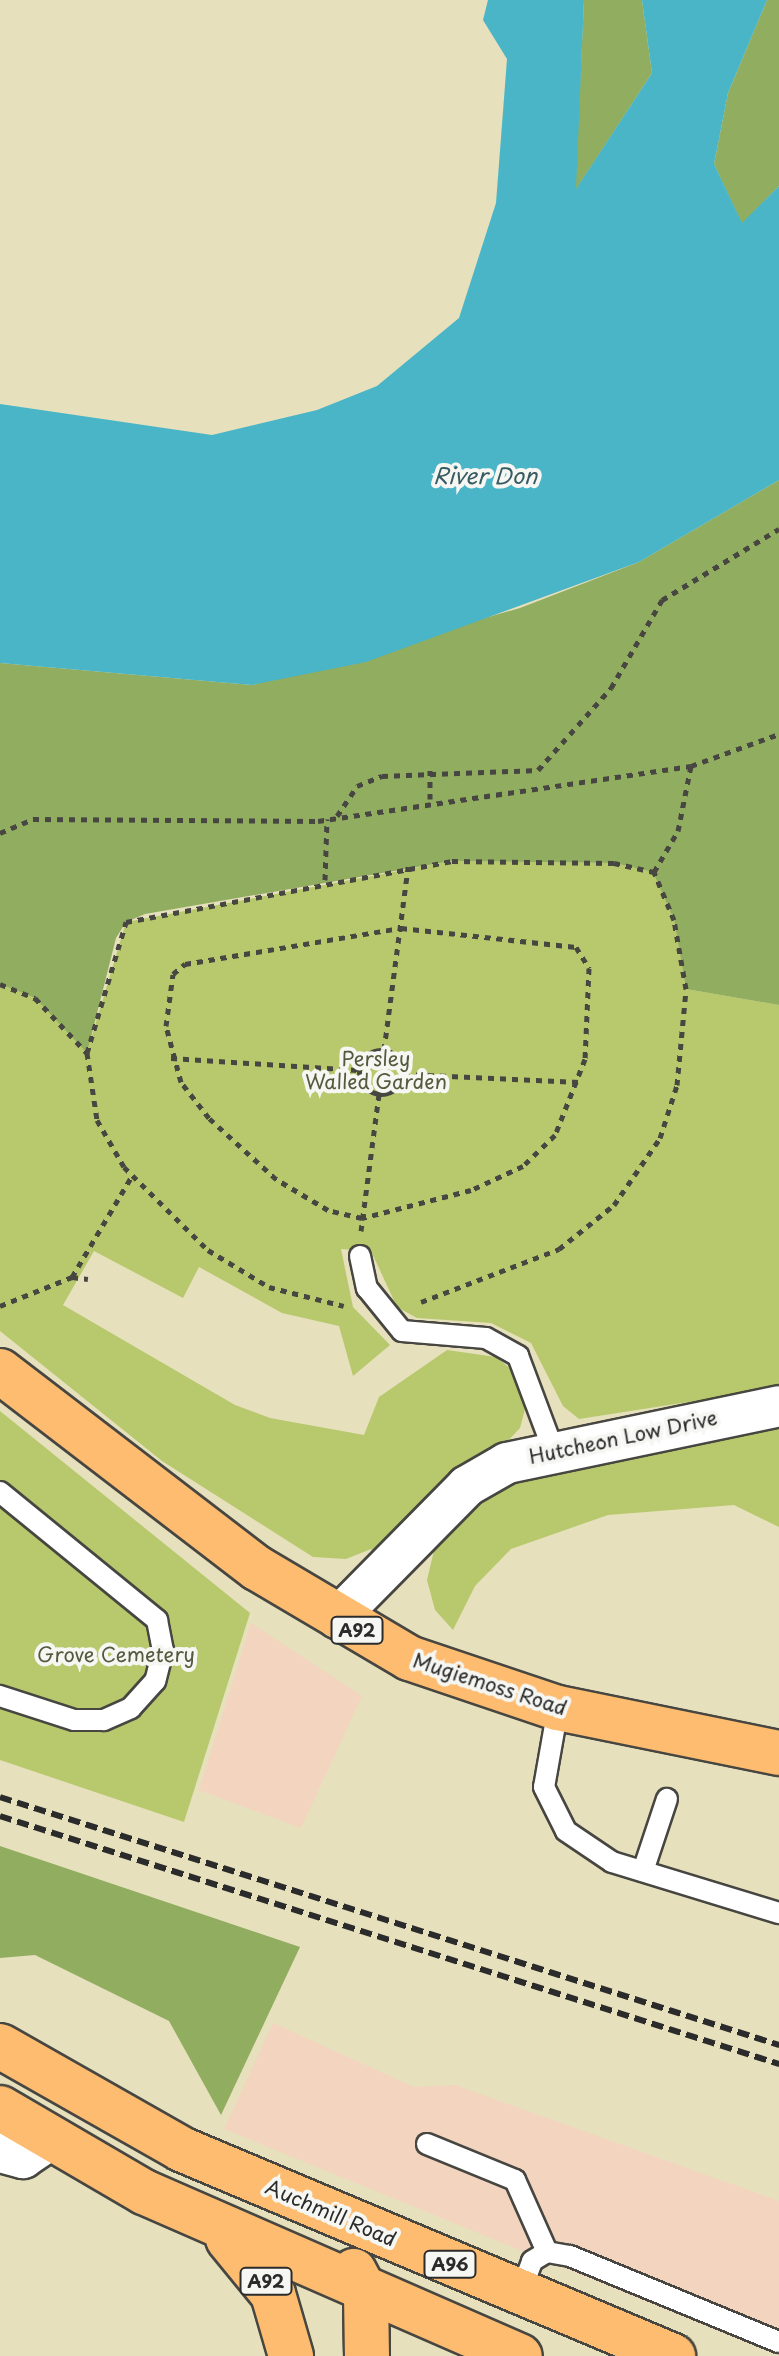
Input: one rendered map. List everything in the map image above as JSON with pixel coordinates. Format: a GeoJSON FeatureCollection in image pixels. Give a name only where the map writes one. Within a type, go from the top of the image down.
{"type":"FeatureCollection","features":[{"type":"Feature","properties":{"kind":"main road","name":"Mugiemoss Road"},"geometry":{"type":"LineString","coordinates":[[0,1371],[257,1568],[409,1658],[558,1708],[779,1753]]}},
{"type":"Feature","properties":{"kind":"main road","name":"Auchmill Road"},"geometry":{"type":"LineString","coordinates":[[0,2046],[229,2170],[673,2356]]}},
{"type":"Feature","properties":{"kind":"main road"},"geometry":{"type":"LineString","coordinates":[[0,2108],[51,2139],[211,2224],[366,2294],[510,2352]]}},
{"type":"Feature","properties":{"kind":"main road"},"geometry":{"type":"LineString","coordinates":[[229,2170],[320,2233],[366,2294],[367,2356]]}},
{"type":"Feature","properties":{"kind":"main road","name":"A92"},"geometry":{"type":"LineString","coordinates":[[211,2224],[273,2294],[291,2356]]}},
{"type":"Feature","properties":{"kind":"main road"},"geometry":{"type":"LineString","coordinates":[[433,2356],[510,2352]]}},
{"type":"Feature","properties":{"kind":"street","name":"Hutcheon Low Drive"},"geometry":{"type":"LineString","coordinates":[[337,1618],[467,1486],[553,1449],[779,1406]]}},
{"type":"Feature","properties":{"kind":"street"},"geometry":{"type":"LineString","coordinates":[[0,2152],[23,2158],[51,2139]]}},
{"type":"Feature","properties":{"kind":"lane"},"geometry":{"type":"LineString","coordinates":[[360,1256],[379,1310],[424,1338],[486,1338],[518,1356],[553,1449]]}},
{"type":"Feature","properties":{"kind":"lane"},"geometry":{"type":"LineString","coordinates":[[0,1492],[157,1620],[163,1650],[155,1681],[131,1708],[104,1720],[74,1720],[0,1696]]}},
{"type":"Feature","properties":{"kind":"lane"},"geometry":{"type":"LineString","coordinates":[[558,1708],[544,1787],[566,1831],[612,1862],[779,1913]]}},
{"type":"Feature","properties":{"kind":"lane"},"geometry":{"type":"LineString","coordinates":[[643,1871],[667,1799]]}},
{"type":"Feature","properties":{"kind":"lane"},"geometry":{"type":"LineString","coordinates":[[427,2144],[515,2180],[547,2252],[779,2342]]}},
{"type":"Feature","properties":{"kind":"lane"},"geometry":{"type":"LineString","coordinates":[[520,2293],[532,2261],[547,2252]]}},
{"type":"Feature","properties":{"kind":"path"},"geometry":{"type":"LineString","coordinates":[[337,817],[357,786],[430,770],[538,770],[611,688],[662,600],[779,529]]}},
{"type":"Feature","properties":{"kind":"path"},"geometry":{"type":"LineString","coordinates":[[0,833],[33,819],[327,819],[430,799],[691,766],[779,734]]}},
{"type":"Feature","properties":{"kind":"path"},"geometry":{"type":"LineString","coordinates":[[654,872],[678,831],[691,766]]}},
{"type":"Feature","properties":{"kind":"path"},"geometry":{"type":"LineString","coordinates":[[430,770],[430,799]]}},
{"type":"Feature","properties":{"kind":"path"},"geometry":{"type":"LineString","coordinates":[[325,880],[327,819]]}},
{"type":"Feature","properties":{"kind":"path"},"geometry":{"type":"LineString","coordinates":[[614,863],[654,872],[674,920],[686,989],[677,1085],[660,1138],[614,1205],[559,1249],[461,1292],[379,1310],[315,1303],[269,1287],[208,1250],[132,1176],[97,1120],[87,1053],[126,922],[325,880],[408,867],[614,863]]}},
{"type":"Feature","properties":{"kind":"path"},"geometry":{"type":"LineString","coordinates":[[384,1050],[408,867]]}},
{"type":"Feature","properties":{"kind":"path"},"geometry":{"type":"LineString","coordinates":[[401,928],[576,947],[589,968],[580,1082],[555,1135],[523,1166],[471,1190],[362,1218],[328,1210],[276,1179],[209,1118],[171,1058],[166,1026],[173,974],[185,964],[401,928]]}},
{"type":"Feature","properties":{"kind":"path"},"geometry":{"type":"LineString","coordinates":[[0,984],[35,998],[87,1053]]}},
{"type":"Feature","properties":{"kind":"path"},"geometry":{"type":"LineString","coordinates":[[384,1050],[398,1057],[404,1074],[400,1084],[379,1095],[360,1082],[358,1070],[366,1054],[384,1050]]}},
{"type":"Feature","properties":{"kind":"path"},"geometry":{"type":"LineString","coordinates":[[171,1058],[358,1070]]}},
{"type":"Feature","properties":{"kind":"path"},"geometry":{"type":"LineString","coordinates":[[404,1074],[580,1082]]}},
{"type":"Feature","properties":{"kind":"path"},"geometry":{"type":"LineString","coordinates":[[360,1256],[362,1218],[379,1095]]}},
{"type":"Feature","properties":{"kind":"path"},"geometry":{"type":"LineString","coordinates":[[72,1277],[132,1176]]}},
{"type":"Feature","properties":{"kind":"path"},"geometry":{"type":"LineString","coordinates":[[0,1306],[72,1277],[88,1279]]}},
{"type":"Feature","properties":{"kind":"shaded area"},"geometry":{"type":"Polygon","coordinates":[[[251,1623],[362,1696],[301,1828],[199,1790],[251,1623]]]}},
{"type":"Feature","properties":{"kind":"shaded area"},"geometry":{"type":"Polygon","coordinates":[[[273,2023],[414,2087],[455,2085],[779,2201],[779,2356],[224,2129],[273,2023]]]}},
{"type":"Feature","properties":{"kind":"green space"},"geometry":{"type":"Polygon","coordinates":[[[584,0],[642,0],[652,73],[575,191],[584,0]]]}},
{"type":"Feature","properties":{"kind":"green space"},"geometry":{"type":"Polygon","coordinates":[[[767,0],[779,0],[779,186],[742,224],[714,164],[728,93],[767,0]]]}},
{"type":"Feature","properties":{"kind":"green space"},"geometry":{"type":"Polygon","coordinates":[[[779,480],[779,1005],[686,989],[674,920],[653,872],[614,863],[452,861],[145,914],[126,922],[116,938],[87,1053],[35,998],[0,984],[0,663],[252,685],[520,608],[639,562],[779,480]]]}},
{"type":"Feature","properties":{"kind":"green space","name":"Persley Walled Garden"},"geometry":{"type":"Polygon","coordinates":[[[452,861],[614,863],[654,872],[674,920],[686,989],[779,1005],[779,1388],[579,1419],[563,1406],[531,1343],[491,1323],[417,1318],[397,1307],[371,1251],[341,1249],[353,1307],[390,1345],[353,1376],[339,1326],[282,1313],[199,1267],[183,1298],[94,1251],[63,1305],[235,1405],[270,1418],[364,1435],[379,1397],[447,1350],[496,1357],[516,1373],[525,1409],[520,1428],[504,1445],[375,1557],[371,1549],[346,1559],[313,1557],[162,1461],[0,1331],[0,984],[35,998],[87,1052],[126,922],[452,861]]]}},
{"type":"Feature","properties":{"kind":"green space","name":"Grove Cemetery"},"geometry":{"type":"Polygon","coordinates":[[[0,1411],[250,1613],[184,1822],[0,1760],[0,1411]]]}},
{"type":"Feature","properties":{"kind":"green space"},"geometry":{"type":"Polygon","coordinates":[[[779,1421],[779,1527],[734,1505],[608,1515],[511,1549],[475,1586],[453,1630],[435,1610],[427,1580],[436,1542],[513,1478],[779,1421]]]}},
{"type":"Feature","properties":{"kind":"green space"},"geometry":{"type":"Polygon","coordinates":[[[0,1846],[300,1947],[221,2115],[169,2021],[35,1955],[0,1958],[0,1846]]]}},
{"type":"Feature","properties":{"kind":"water","name":"River Don"},"geometry":{"type":"Polygon","coordinates":[[[488,0],[584,0],[576,189],[652,73],[642,0],[767,0],[728,93],[714,164],[742,223],[779,186],[779,480],[639,562],[366,662],[252,685],[0,663],[0,404],[212,435],[317,410],[377,386],[459,318],[496,203],[507,59],[483,20],[488,0]]]}},
{"type":"Feature","properties":{"kind":"railway"},"geometry":{"type":"LineString","coordinates":[[0,1797],[779,2045]]}},
{"type":"Feature","properties":{"kind":"railway"},"geometry":{"type":"LineString","coordinates":[[0,1816],[779,2064]]}}]}
